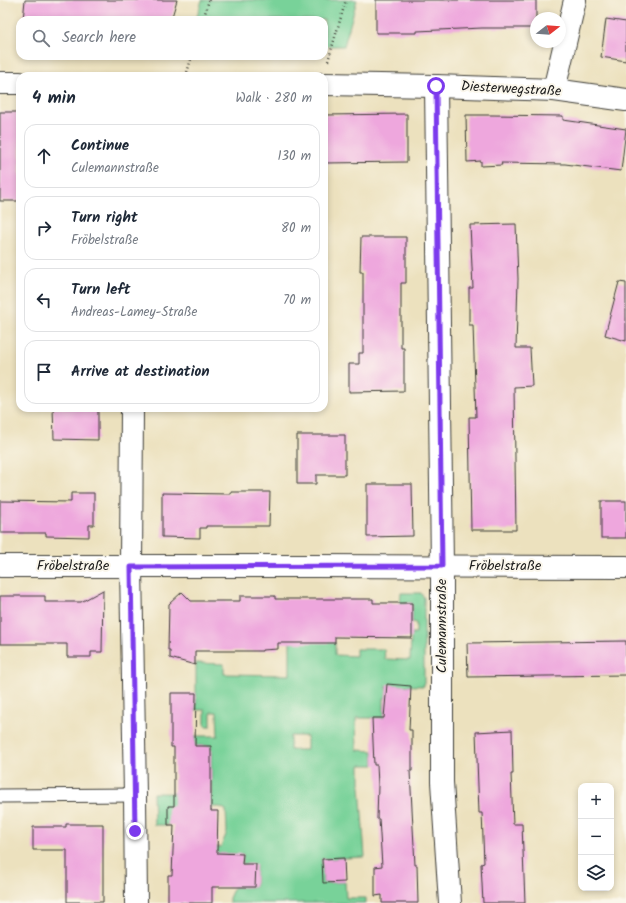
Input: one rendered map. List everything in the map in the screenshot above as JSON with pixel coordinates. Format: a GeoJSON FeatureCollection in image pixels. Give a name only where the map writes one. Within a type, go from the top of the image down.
{"type":"FeatureCollection","features":[{"type":"Feature","properties":{"kind":"street"},"geometry":{"type":"LineString","coordinates":[[554,90],[575,0]]}},
{"type":"Feature","properties":{"kind":"street","name":"Diesterwegstraße"},"geometry":{"type":"LineString","coordinates":[[328,74],[436,86],[554,90],[626,100]]}},
{"type":"Feature","properties":{"kind":"street"},"geometry":{"type":"LineString","coordinates":[[0,83],[16,83]]}},
{"type":"Feature","properties":{"kind":"street","name":"Culemannstraße"},"geometry":{"type":"LineString","coordinates":[[436,86],[442,566],[442,782],[450,903]]}},
{"type":"Feature","properties":{"kind":"street"},"geometry":{"type":"LineString","coordinates":[[132,412],[131,567],[136,903]]}},
{"type":"Feature","properties":{"kind":"street","name":"Fröbelstraße"},"geometry":{"type":"LineString","coordinates":[[0,566],[626,567]]}},
{"type":"Feature","properties":{"kind":"lane"},"geometry":{"type":"LineString","coordinates":[[0,796],[135,795]]}},
{"type":"Feature","properties":{"kind":"path"},"geometry":{"type":"LineString","coordinates":[[204,16],[209,0]]}},
{"type":"Feature","properties":{"kind":"path"},"geometry":{"type":"LineString","coordinates":[[326,72],[346,0]]}},
{"type":"Feature","properties":{"kind":"path"},"geometry":{"type":"LineString","coordinates":[[187,72],[191,60]]}},
{"type":"Feature","properties":{"kind":"green space"},"geometry":{"type":"Polygon","coordinates":[[[202,0],[357,0],[344,46],[328,46],[328,16],[197,16],[202,0]]]}},
{"type":"Feature","properties":{"kind":"green space"},"geometry":{"type":"Polygon","coordinates":[[[401,593],[421,593],[424,598],[424,686],[387,685],[386,698],[384,698],[384,718],[356,718],[357,750],[373,751],[374,765],[360,765],[365,857],[322,859],[323,883],[345,882],[346,898],[366,898],[366,903],[229,903],[229,898],[234,887],[255,887],[256,865],[242,864],[243,854],[205,853],[205,848],[221,847],[227,832],[226,810],[220,807],[202,807],[168,825],[154,825],[153,793],[212,794],[211,746],[195,746],[195,736],[218,736],[217,712],[211,712],[211,726],[205,726],[205,710],[196,710],[196,663],[224,664],[224,674],[290,675],[290,629],[335,643],[335,655],[356,656],[356,649],[384,649],[385,659],[410,660],[411,638],[412,633],[416,633],[416,623],[412,622],[412,603],[400,603],[401,593]],[[290,736],[290,750],[307,750],[307,736],[290,736]]]}},
{"type":"Feature","properties":{"kind":"building"},"geometry":{"type":"Polygon","coordinates":[[[25,0],[177,0],[172,16],[23,16],[25,0]]]}},
{"type":"Feature","properties":{"kind":"building"},"geometry":{"type":"Polygon","coordinates":[[[376,0],[536,0],[536,12],[530,12],[530,28],[482,28],[417,31],[417,33],[376,33],[376,0]]]}},
{"type":"Feature","properties":{"kind":"building"},"geometry":{"type":"Polygon","coordinates":[[[606,19],[626,22],[626,61],[601,57],[606,19]]]}},
{"type":"Feature","properties":{"kind":"building"},"geometry":{"type":"Polygon","coordinates":[[[0,112],[16,112],[16,201],[0,201],[0,112]]]}},
{"type":"Feature","properties":{"kind":"building"},"geometry":{"type":"Polygon","coordinates":[[[407,114],[407,162],[328,163],[328,115],[407,114]]]}},
{"type":"Feature","properties":{"kind":"building"},"geometry":{"type":"Polygon","coordinates":[[[466,115],[563,116],[563,120],[626,129],[621,171],[565,164],[501,163],[502,165],[481,166],[481,161],[467,162],[466,115]]]}},
{"type":"Feature","properties":{"kind":"building"},"geometry":{"type":"Polygon","coordinates":[[[516,224],[518,279],[516,348],[530,348],[532,386],[514,387],[516,530],[471,530],[469,417],[476,417],[473,325],[469,325],[469,288],[473,288],[470,225],[516,224]]]}},
{"type":"Feature","properties":{"kind":"building"},"geometry":{"type":"Polygon","coordinates":[[[361,237],[406,237],[406,283],[401,283],[401,348],[404,348],[404,391],[349,392],[349,364],[359,364],[359,353],[363,353],[363,272],[360,272],[361,237]]]}},
{"type":"Feature","properties":{"kind":"building"},"geometry":{"type":"Polygon","coordinates":[[[619,282],[626,283],[626,341],[605,335],[619,282]]]}},
{"type":"Feature","properties":{"kind":"building"},"geometry":{"type":"Polygon","coordinates":[[[53,412],[98,412],[98,440],[54,439],[53,412]]]}},
{"type":"Feature","properties":{"kind":"building"},"geometry":{"type":"Polygon","coordinates":[[[297,435],[345,435],[345,475],[316,475],[316,484],[297,484],[297,435]]]}},
{"type":"Feature","properties":{"kind":"building"},"geometry":{"type":"Polygon","coordinates":[[[367,484],[412,484],[413,536],[367,537],[367,484]]]}},
{"type":"Feature","properties":{"kind":"building"},"geometry":{"type":"Polygon","coordinates":[[[231,492],[270,492],[269,526],[206,526],[206,528],[200,528],[200,538],[162,537],[162,493],[231,494],[231,492]]]}},
{"type":"Feature","properties":{"kind":"building"},"geometry":{"type":"Polygon","coordinates":[[[71,493],[94,493],[94,525],[89,525],[89,537],[46,536],[46,533],[0,533],[0,501],[71,502],[71,493]]]}},
{"type":"Feature","properties":{"kind":"building"},"geometry":{"type":"Polygon","coordinates":[[[601,501],[626,501],[626,538],[601,538],[601,501]]]}},
{"type":"Feature","properties":{"kind":"building"},"geometry":{"type":"Polygon","coordinates":[[[103,590],[102,652],[91,652],[91,657],[67,657],[67,644],[0,644],[0,596],[45,596],[45,602],[81,602],[103,590]]]}},
{"type":"Feature","properties":{"kind":"building"},"geometry":{"type":"Polygon","coordinates":[[[182,592],[191,601],[240,601],[240,596],[275,596],[275,599],[373,599],[373,603],[412,603],[412,638],[335,637],[335,643],[278,643],[278,649],[262,651],[195,651],[195,665],[170,658],[170,650],[168,650],[169,604],[182,592]]]}},
{"type":"Feature","properties":{"kind":"building"},"geometry":{"type":"Polygon","coordinates":[[[626,641],[626,675],[468,677],[467,643],[626,641]]]}},
{"type":"Feature","properties":{"kind":"building"},"geometry":{"type":"Polygon","coordinates":[[[387,684],[411,686],[409,730],[412,730],[412,771],[410,771],[415,865],[417,865],[418,903],[382,903],[382,895],[375,896],[375,867],[382,866],[379,819],[377,819],[377,765],[374,765],[372,718],[384,718],[387,684]]]}},
{"type":"Feature","properties":{"kind":"building"},"geometry":{"type":"Polygon","coordinates":[[[171,693],[196,693],[195,746],[211,746],[211,811],[218,811],[217,853],[243,854],[242,864],[256,864],[255,887],[212,887],[212,903],[168,903],[168,875],[172,875],[174,825],[168,825],[168,806],[174,806],[174,747],[171,747],[171,693]]]}},
{"type":"Feature","properties":{"kind":"building"},"geometry":{"type":"Polygon","coordinates":[[[512,730],[513,774],[511,774],[513,824],[522,824],[525,903],[483,903],[481,864],[484,863],[482,813],[479,813],[476,732],[512,730]]]}},
{"type":"Feature","properties":{"kind":"building"},"geometry":{"type":"Polygon","coordinates":[[[66,824],[103,824],[103,902],[67,902],[67,850],[33,850],[33,827],[66,827],[66,824]]]}},
{"type":"Feature","properties":{"kind":"building"},"geometry":{"type":"Polygon","coordinates":[[[344,858],[345,882],[323,883],[322,859],[344,858]]]}},
{"type":"Feature","properties":{"kind":"route"},"geometry":{"type":"LineString","coordinates":[[135,831],[131,567],[442,566],[436,86]]}}]}
